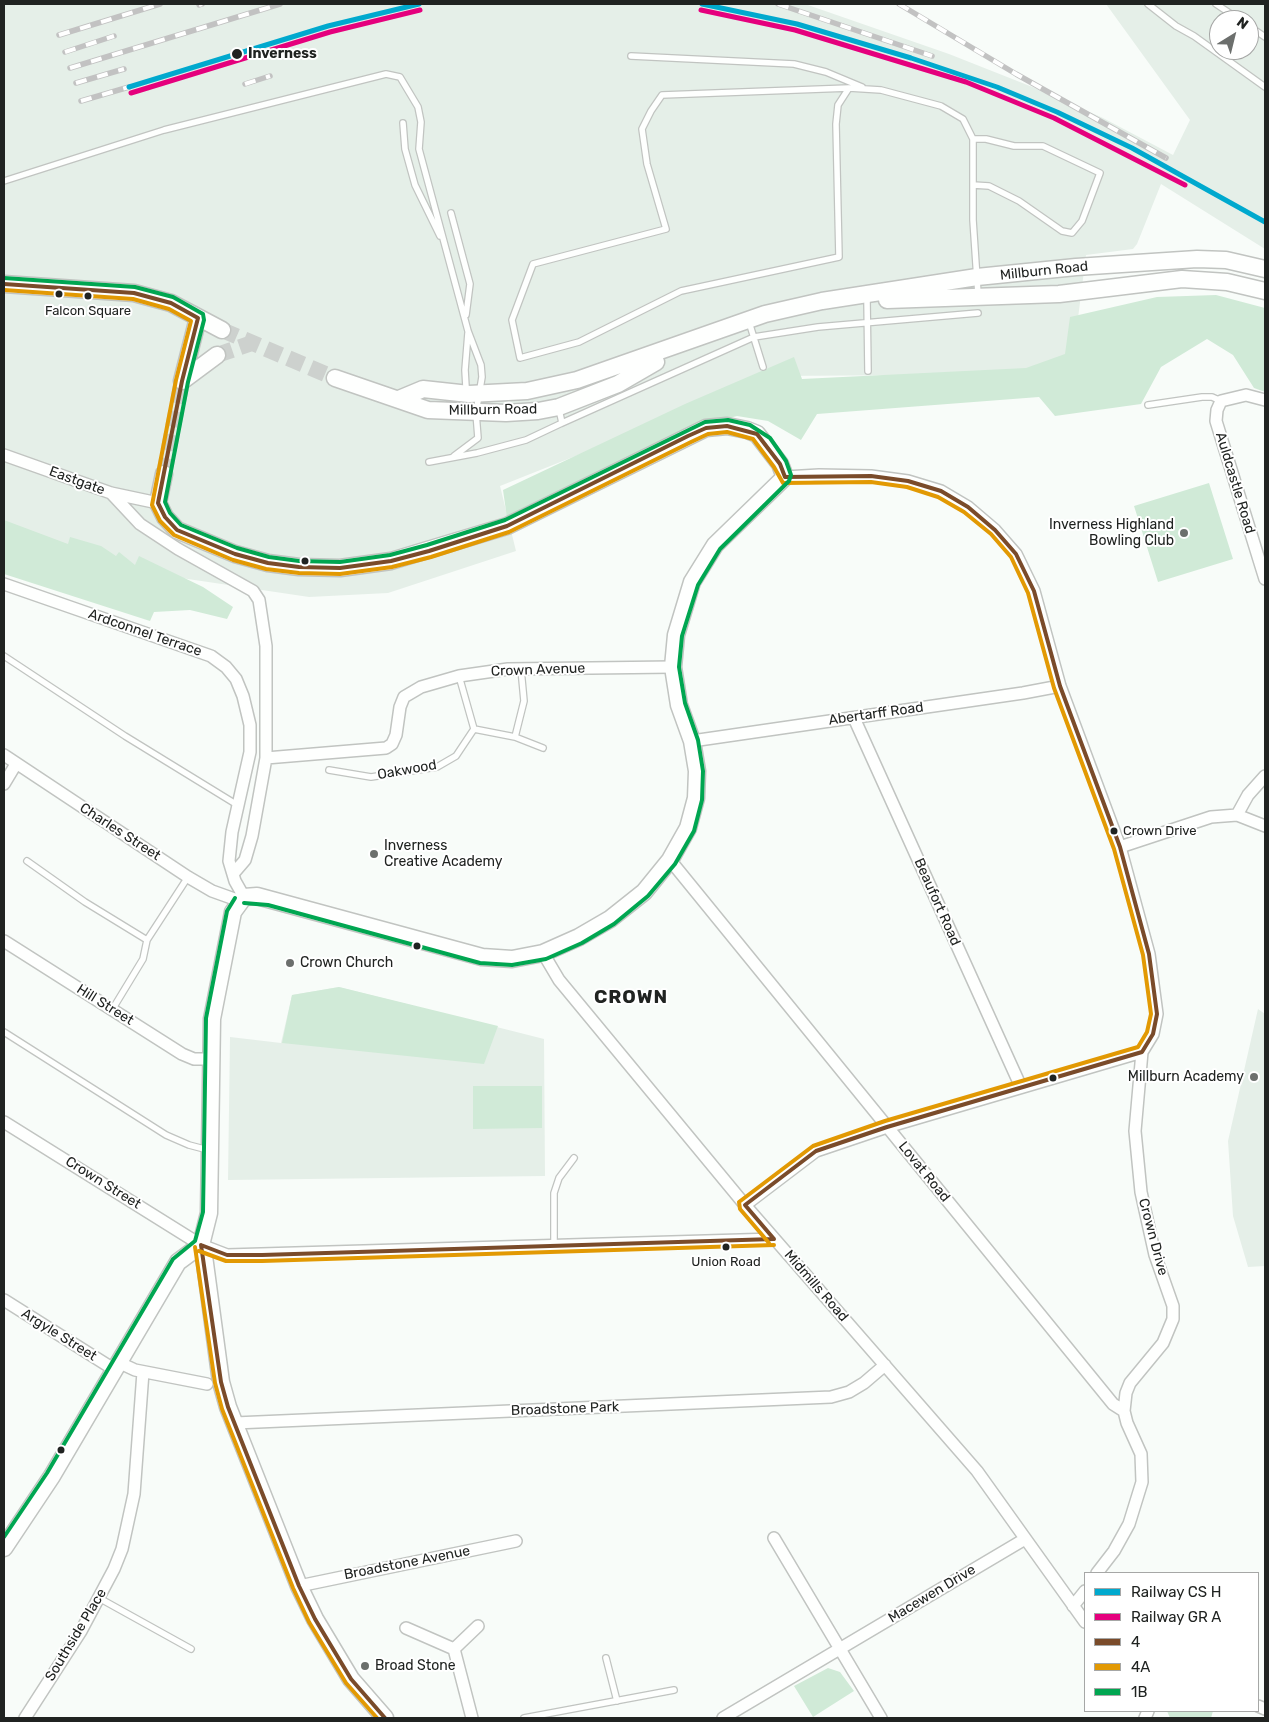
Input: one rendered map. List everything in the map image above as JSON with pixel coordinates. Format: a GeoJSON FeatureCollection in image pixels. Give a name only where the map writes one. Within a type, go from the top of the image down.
{"type":"FeatureCollection","features":[{"type":"Feature","properties":{"kind":"street","name":"Millburn Road"},"geometry":{"type":"LineString","coordinates":[[399,399],[423,389],[474,393],[527,390],[577,380],[765,314],[822,301],[977,277],[1076,267],[1197,259],[1226,260],[1265,269]]}},
{"type":"Feature","properties":{"kind":"street","name":"Millburn Road"},"geometry":{"type":"LineString","coordinates":[[822,301],[867,300],[978,305],[1182,279],[1227,282],[1265,290]]}},
{"type":"Feature","properties":{"kind":"street"},"geometry":{"type":"LineString","coordinates":[[4,284],[134,293],[171,303],[222,330]]}},
{"type":"Feature","properties":{"kind":"street"},"geometry":{"type":"LineString","coordinates":[[198,318],[182,381],[217,355]]}},
{"type":"Feature","properties":{"kind":"street","name":"Millburn Road"},"geometry":{"type":"LineString","coordinates":[[335,378],[428,410],[476,413],[538,411],[558,406],[618,384],[692,340]]}},
{"type":"Feature","properties":{"kind":"street"},"geometry":{"type":"LineString","coordinates":[[1221,401],[1246,395],[1265,400]]}},
{"type":"Feature","properties":{"kind":"street","name":"Auldcastle Road"},"geometry":{"type":"LineString","coordinates":[[1221,401],[1217,410],[1216,421],[1265,579]]}},
{"type":"Feature","properties":{"kind":"street"},"geometry":{"type":"LineString","coordinates":[[164,474],[158,504],[165,517],[177,530],[235,554],[268,563],[298,567],[340,568],[391,561],[506,526],[706,428],[727,426],[757,434],[780,464],[785,477],[728,530],[703,561],[683,606],[676,635],[673,667],[679,705],[692,741],[696,771],[696,798],[688,828],[670,860],[644,892],[610,919],[579,937],[543,953],[512,959],[482,957],[269,899],[242,899],[233,912],[212,1019],[209,1213],[201,1245],[221,1382],[298,1586],[350,1679],[385,1718]]}},
{"type":"Feature","properties":{"kind":"street","name":"Eastgate"},"geometry":{"type":"LineString","coordinates":[[4,455],[112,493],[140,524],[178,550],[252,591],[259,600],[266,646],[266,758]]}},
{"type":"Feature","properties":{"kind":"street","name":"Crown Drive"},"geometry":{"type":"LineString","coordinates":[[785,477],[819,475],[871,476],[908,481],[941,491],[968,507],[995,530],[1016,554],[1034,591],[1060,686],[1120,847],[1149,954],[1157,1014],[1153,1034],[1142,1052],[1135,1114],[1139,1176],[1155,1255],[1172,1306],[1173,1318],[1163,1342],[1130,1383],[1126,1393],[1124,1411]]}},
{"type":"Feature","properties":{"kind":"street"},"geometry":{"type":"LineString","coordinates":[[112,493],[158,504]]}},
{"type":"Feature","properties":{"kind":"street","name":"Ardconnel Terrace"},"geometry":{"type":"LineString","coordinates":[[4,584],[211,656],[226,667],[236,680],[243,696],[250,725],[250,752],[232,832],[229,860],[242,899]]}},
{"type":"Feature","properties":{"kind":"street","name":"Crown Avenue"},"geometry":{"type":"LineString","coordinates":[[266,758],[386,748],[392,744],[396,735],[400,708],[404,698],[421,687],[459,676],[521,669],[673,667]]}},
{"type":"Feature","properties":{"kind":"street","name":"Abertarff Road"},"geometry":{"type":"LineString","coordinates":[[692,741],[1060,686]]}},
{"type":"Feature","properties":{"kind":"street","name":"Beaufort Road"},"geometry":{"type":"LineString","coordinates":[[854,718],[1021,1087]]}},
{"type":"Feature","properties":{"kind":"street","name":"Charles Street"},"geometry":{"type":"LineString","coordinates":[[4,755],[188,877],[212,891],[242,899]]}},
{"type":"Feature","properties":{"kind":"street"},"geometry":{"type":"LineString","coordinates":[[233,874],[245,860],[252,836],[266,758]]}},
{"type":"Feature","properties":{"kind":"street"},"geometry":{"type":"LineString","coordinates":[[4,784],[16,764]]}},
{"type":"Feature","properties":{"kind":"street"},"geometry":{"type":"LineString","coordinates":[[1237,815],[1248,795],[1265,776]]}},
{"type":"Feature","properties":{"kind":"street"},"geometry":{"type":"LineString","coordinates":[[1120,847],[1212,818],[1237,815],[1265,826]]}},
{"type":"Feature","properties":{"kind":"street","name":"Lovat Road"},"geometry":{"type":"LineString","coordinates":[[670,860],[1113,1404],[1124,1411]]}},
{"type":"Feature","properties":{"kind":"street","name":"Hill Street"},"geometry":{"type":"LineString","coordinates":[[4,941],[182,1054],[194,1060],[210,1059]]}},
{"type":"Feature","properties":{"kind":"street","name":"Midmills Road"},"geometry":{"type":"LineString","coordinates":[[543,953],[559,980],[745,1205],[976,1471],[1084,1621]]}},
{"type":"Feature","properties":{"kind":"street"},"geometry":{"type":"LineString","coordinates":[[745,1205],[816,1151],[887,1127],[1142,1052]]}},
{"type":"Feature","properties":{"kind":"street","name":"Crown Street"},"geometry":{"type":"LineString","coordinates":[[4,1122],[201,1245]]}},
{"type":"Feature","properties":{"kind":"street"},"geometry":{"type":"LineString","coordinates":[[201,1245],[227,1255],[774,1239]]}},
{"type":"Feature","properties":{"kind":"street"},"geometry":{"type":"LineString","coordinates":[[4,1548],[52,1476],[178,1262],[201,1245]]}},
{"type":"Feature","properties":{"kind":"street","name":"Argyle Street"},"geometry":{"type":"LineString","coordinates":[[4,1300],[118,1366],[207,1384]]}},
{"type":"Feature","properties":{"kind":"street","name":"Broadstone Park"},"geometry":{"type":"LineString","coordinates":[[235,1423],[831,1397],[850,1392],[864,1383],[884,1365]]}},
{"type":"Feature","properties":{"kind":"street","name":"Southside Place"},"geometry":{"type":"LineString","coordinates":[[25,1718],[82,1631],[114,1569],[130,1522],[134,1494],[143,1372]]}},
{"type":"Feature","properties":{"kind":"street"},"geometry":{"type":"LineString","coordinates":[[1098,1572],[1114,1551],[1129,1524],[1142,1482],[1142,1454],[1124,1411]]}},
{"type":"Feature","properties":{"kind":"street"},"geometry":{"type":"LineString","coordinates":[[774,1538],[881,1718]]}},
{"type":"Feature","properties":{"kind":"street","name":"Macewen Drive"},"geometry":{"type":"LineString","coordinates":[[723,1718],[1025,1539]]}},
{"type":"Feature","properties":{"kind":"street","name":"Broadstone Avenue"},"geometry":{"type":"LineString","coordinates":[[298,1586],[516,1541]]}},
{"type":"Feature","properties":{"kind":"street"},"geometry":{"type":"LineString","coordinates":[[1073,1606],[1084,1592]]}},
{"type":"Feature","properties":{"kind":"street"},"geometry":{"type":"LineString","coordinates":[[454,1648],[478,1626]]}},
{"type":"Feature","properties":{"kind":"street"},"geometry":{"type":"LineString","coordinates":[[406,1628],[454,1648]]}},
{"type":"Feature","properties":{"kind":"street"},"geometry":{"type":"LineString","coordinates":[[454,1648],[472,1718]]}},
{"type":"Feature","properties":{"kind":"lane"},"geometry":{"type":"LineString","coordinates":[[1148,4],[1176,26],[1194,36],[1265,87]]}},
{"type":"Feature","properties":{"kind":"lane"},"geometry":{"type":"LineString","coordinates":[[429,462],[477,453],[526,440],[754,337],[818,327],[868,324],[978,305],[973,139],[963,119],[941,106],[870,89],[826,72],[794,64],[631,56]]}},
{"type":"Feature","properties":{"kind":"lane"},"geometry":{"type":"LineString","coordinates":[[4,181],[164,130],[386,74],[400,77],[418,106],[421,122],[419,149],[468,330],[481,365],[482,377],[474,393],[478,438],[454,456]]}},
{"type":"Feature","properties":{"kind":"lane"},"geometry":{"type":"LineString","coordinates":[[849,88],[838,105],[836,124],[839,257],[681,292],[579,342],[520,358],[512,320],[533,264],[666,229],[647,164],[642,129],[662,95],[849,88],[870,89]]}},
{"type":"Feature","properties":{"kind":"lane"},"geometry":{"type":"LineString","coordinates":[[403,123],[405,149],[415,186],[446,246]]}},
{"type":"Feature","properties":{"kind":"lane"},"geometry":{"type":"LineString","coordinates":[[973,139],[986,139],[1014,146],[1043,146],[1100,173],[1082,222],[1072,233],[1062,231],[1019,201],[989,186],[973,184]]}},
{"type":"Feature","properties":{"kind":"lane"},"geometry":{"type":"LineString","coordinates":[[451,212],[470,284],[465,317]]}},
{"type":"Feature","properties":{"kind":"lane"},"geometry":{"type":"LineString","coordinates":[[867,300],[868,371]]}},
{"type":"Feature","properties":{"kind":"lane"},"geometry":{"type":"LineString","coordinates":[[748,320],[763,367]]}},
{"type":"Feature","properties":{"kind":"lane"},"geometry":{"type":"LineString","coordinates":[[468,330],[465,370],[466,387],[474,393],[476,413]]}},
{"type":"Feature","properties":{"kind":"lane"},"geometry":{"type":"LineString","coordinates":[[1148,405],[1202,397],[1212,397],[1221,401]]}},
{"type":"Feature","properties":{"kind":"lane"},"geometry":{"type":"LineString","coordinates":[[558,406],[562,423]]}},
{"type":"Feature","properties":{"kind":"lane"},"geometry":{"type":"LineString","coordinates":[[4,656],[126,736],[239,806]]}},
{"type":"Feature","properties":{"kind":"lane"},"geometry":{"type":"LineString","coordinates":[[515,737],[524,701],[521,669]]}},
{"type":"Feature","properties":{"kind":"lane"},"geometry":{"type":"LineString","coordinates":[[459,676],[474,729],[515,737],[543,748]]}},
{"type":"Feature","properties":{"kind":"lane","name":"Oakwood"},"geometry":{"type":"LineString","coordinates":[[329,770],[371,777],[437,766],[456,756],[474,729]]}},
{"type":"Feature","properties":{"kind":"lane"},"geometry":{"type":"LineString","coordinates":[[27,861],[85,902],[147,940]]}},
{"type":"Feature","properties":{"kind":"lane"},"geometry":{"type":"LineString","coordinates":[[112,1010],[143,959],[147,940],[188,877]]}},
{"type":"Feature","properties":{"kind":"lane"},"geometry":{"type":"LineString","coordinates":[[4,1032],[166,1135],[189,1145],[210,1151]]}},
{"type":"Feature","properties":{"kind":"lane"},"geometry":{"type":"LineString","coordinates":[[554,1246],[554,1193],[559,1178],[574,1158]]}},
{"type":"Feature","properties":{"kind":"lane"},"geometry":{"type":"LineString","coordinates":[[99,1598],[190,1649]]}},
{"type":"Feature","properties":{"kind":"lane"},"geometry":{"type":"LineString","coordinates":[[606,1658],[617,1701]]}},
{"type":"Feature","properties":{"kind":"lane"},"geometry":{"type":"LineString","coordinates":[[524,1718],[674,1690]]}},
{"type":"Feature","properties":{"kind":"shaded area"},"geometry":{"type":"Polygon","coordinates":[[[4,4],[805,4],[949,54],[1035,88],[1103,118],[1173,155],[1190,120],[1106,4],[1265,4],[1265,249],[1161,184],[1137,244],[1133,249],[1086,255],[1071,374],[777,376],[500,486],[516,551],[388,593],[309,597],[114,568],[4,541],[4,4]]]}},
{"type":"Feature","properties":{"kind":"shaded area"},"geometry":{"type":"Polygon","coordinates":[[[339,987],[544,1039],[545,1176],[228,1180],[230,1037],[281,1043],[292,995],[339,987]]]}},
{"type":"Feature","properties":{"kind":"shaded area","name":"Millburn Academy"},"geometry":{"type":"Polygon","coordinates":[[[1258,1009],[1265,1014],[1265,1266],[1248,1267],[1233,1216],[1228,1141],[1258,1009]]]}},
{"type":"Feature","properties":{"kind":"green space"},"geometry":{"type":"Polygon","coordinates":[[[1216,295],[1265,308],[1265,392],[1254,388],[1233,355],[1207,339],[1161,367],[1141,404],[1055,416],[1039,397],[817,414],[801,440],[768,421],[737,416],[693,427],[507,518],[503,490],[685,404],[794,357],[802,379],[1026,368],[1065,354],[1070,317],[1157,297],[1216,295]]]}},
{"type":"Feature","properties":{"kind":"green space","name":"Inverness Highland Bowling Club"},"geometry":{"type":"Polygon","coordinates":[[[1209,483],[1233,559],[1158,582],[1134,506],[1209,483]]]}},
{"type":"Feature","properties":{"kind":"green space"},"geometry":{"type":"Polygon","coordinates":[[[4,520],[68,544],[70,537],[101,546],[116,556],[119,552],[135,565],[139,556],[203,587],[233,607],[227,619],[190,610],[154,612],[150,621],[4,574],[4,520]]]}},
{"type":"Feature","properties":{"kind":"green space"},"geometry":{"type":"Polygon","coordinates":[[[339,987],[498,1026],[484,1064],[282,1043],[292,995],[339,987]]]}},
{"type":"Feature","properties":{"kind":"green space"},"geometry":{"type":"Polygon","coordinates":[[[473,1086],[542,1086],[542,1128],[473,1129],[473,1086]]]}},
{"type":"Feature","properties":{"kind":"green space"},"geometry":{"type":"Polygon","coordinates":[[[828,1668],[840,1672],[854,1691],[813,1717],[794,1686],[828,1668]]]}},
{"type":"Feature","properties":{"kind":"green space"},"geometry":{"type":"Polygon","coordinates":[[[1167,1712],[1213,1712],[1211,1718],[1170,1718],[1167,1712]]]}},
{"type":"Feature","properties":{"kind":"tunnel"},"geometry":{"type":"LineString","coordinates":[[222,330],[335,378]]}},
{"type":"Feature","properties":{"kind":"tunnel"},"geometry":{"type":"LineString","coordinates":[[217,355],[252,343]]}},
{"type":"Feature","properties":{"kind":"tunnel"},"geometry":{"type":"LineString","coordinates":[[164,474],[182,381]]}},
{"type":"Feature","properties":{"kind":"railway"},"geometry":{"type":"LineString","coordinates":[[59,35],[160,4]]}},
{"type":"Feature","properties":{"kind":"railway"},"geometry":{"type":"LineString","coordinates":[[70,68],[280,4]]}},
{"type":"Feature","properties":{"kind":"railway"},"geometry":{"type":"LineString","coordinates":[[778,4],[932,56]]}},
{"type":"Feature","properties":{"kind":"railway"},"geometry":{"type":"LineString","coordinates":[[899,4],[1016,74],[1166,158]]}},
{"type":"Feature","properties":{"kind":"railway"},"geometry":{"type":"LineString","coordinates":[[65,52],[114,36]]}},
{"type":"Feature","properties":{"kind":"railway"},"geometry":{"type":"LineString","coordinates":[[76,83],[124,69]]}},
{"type":"Feature","properties":{"kind":"railway"},"geometry":{"type":"LineString","coordinates":[[245,84],[270,76]]}},
{"type":"Feature","properties":{"kind":"railway"},"geometry":{"type":"LineString","coordinates":[[81,101],[129,87]]}},
{"type":"Feature","properties":{"kind":"transit line"},"geometry":{"type":"LineString","coordinates":[[129,87],[328,26],[419,4]]}},
{"type":"Feature","properties":{"kind":"transit line"},"geometry":{"type":"LineString","coordinates":[[702,4],[797,24],[911,58],[997,87],[1057,112],[1132,148],[1265,222]]}},
{"type":"Feature","properties":{"kind":"transit line"},"geometry":{"type":"LineString","coordinates":[[131,93],[330,32],[420,10]]}},
{"type":"Feature","properties":{"kind":"transit line"},"geometry":{"type":"LineString","coordinates":[[701,10],[795,30],[966,82],[1054,118],[1185,185]]}},
{"type":"Feature","properties":{"kind":"transit line","name":"1B"},"geometry":{"type":"LineString","coordinates":[[4,278],[135,287],[173,297],[203,314],[204,320],[188,382],[165,502],[170,513],[181,525],[237,548],[269,557],[299,561],[340,562],[390,555],[427,545],[505,520],[705,422],[728,420],[750,425],[770,438],[786,461],[791,475],[789,481],[720,549],[698,585],[682,636],[679,667],[685,703],[698,740],[703,771],[702,800],[694,831],[675,864],[648,896],[614,924],[582,943],[546,959],[512,965],[480,963],[268,905],[244,903]]}},
{"type":"Feature","properties":{"kind":"transit line","name":"4"},"geometry":{"type":"LineString","coordinates":[[4,284],[134,293],[171,303],[198,318],[182,381],[158,503],[165,517],[177,530],[235,554],[268,563],[299,567],[340,568],[391,561],[429,551],[507,526],[688,436],[706,428],[727,426],[757,434],[780,464],[785,477],[871,476],[908,481],[941,491],[968,507],[995,530],[1016,554],[1034,591],[1060,686],[1120,847],[1149,954],[1157,1014],[1153,1034],[1142,1052],[887,1127],[816,1151],[745,1205],[774,1239]]}},
{"type":"Feature","properties":{"kind":"transit line","name":"4A"},"geometry":{"type":"LineString","coordinates":[[4,290],[133,299],[169,309],[191,321],[176,380],[152,505],[160,521],[174,535],[233,560],[266,569],[299,573],[340,574],[392,567],[431,557],[509,532],[708,434],[727,432],[753,439],[774,467],[783,483],[871,482],[907,487],[938,497],[964,512],[991,534],[1011,557],[1028,593],[1054,688],[1114,849],[1143,955],[1151,1014],[1147,1032],[1138,1047],[885,1121],[813,1146],[739,1202],[740,1209],[769,1243]]}},
{"type":"Feature","properties":{"kind":"transit line","name":"1B"},"geometry":{"type":"LineString","coordinates":[[4,1537],[47,1473],[173,1259],[195,1241],[203,1212],[206,1018],[227,911],[235,898]]}},
{"type":"Feature","properties":{"kind":"transit line","name":"4"},"geometry":{"type":"LineString","coordinates":[[201,1245],[227,1255],[262,1255],[774,1239]]}},
{"type":"Feature","properties":{"kind":"transit line","name":"4"},"geometry":{"type":"LineString","coordinates":[[201,1245],[221,1382],[228,1407],[299,1586],[315,1619],[351,1679],[385,1718]]}},
{"type":"Feature","properties":{"kind":"transit line","name":"4A"},"geometry":{"type":"LineString","coordinates":[[199,1251],[226,1261],[262,1261],[774,1245]]}},
{"type":"Feature","properties":{"kind":"transit line","name":"4A"},"geometry":{"type":"LineString","coordinates":[[195,1247],[215,1383],[222,1409],[293,1588],[309,1622],[346,1683],[377,1718]]}},
{"type":"Feature","properties":{"kind":"place","name":"Inverness"},"geometry":{"type":"Point","coordinates":[237,54]}},
{"type":"Feature","properties":{"kind":"place","name":"Falcon Square"},"geometry":{"type":"Point","coordinates":[88,296]}},
{"type":"Feature","properties":{"kind":"place","name":"Inverness Highland Bowling Club"},"geometry":{"type":"Point","coordinates":[1184,533]}},
{"type":"Feature","properties":{"kind":"place","name":"Crown Drive"},"geometry":{"type":"Point","coordinates":[1114,831]}},
{"type":"Feature","properties":{"kind":"place","name":"Inverness Creative Academy"},"geometry":{"type":"Point","coordinates":[374,854]}},
{"type":"Feature","properties":{"kind":"place","name":"Crown Church"},"geometry":{"type":"Point","coordinates":[290,963]}},
{"type":"Feature","properties":{"kind":"place","name":"Millburn Academy"},"geometry":{"type":"Point","coordinates":[1254,1077]}},
{"type":"Feature","properties":{"kind":"place","name":"Union Road"},"geometry":{"type":"Point","coordinates":[726,1247]}},
{"type":"Feature","properties":{"kind":"place","name":"Broad Stone"},"geometry":{"type":"Point","coordinates":[365,1666]}},
{"type":"Feature","properties":{"kind":"district","name":"CROWN"},"geometry":{"type":"Point","coordinates":[631,998]}}]}
